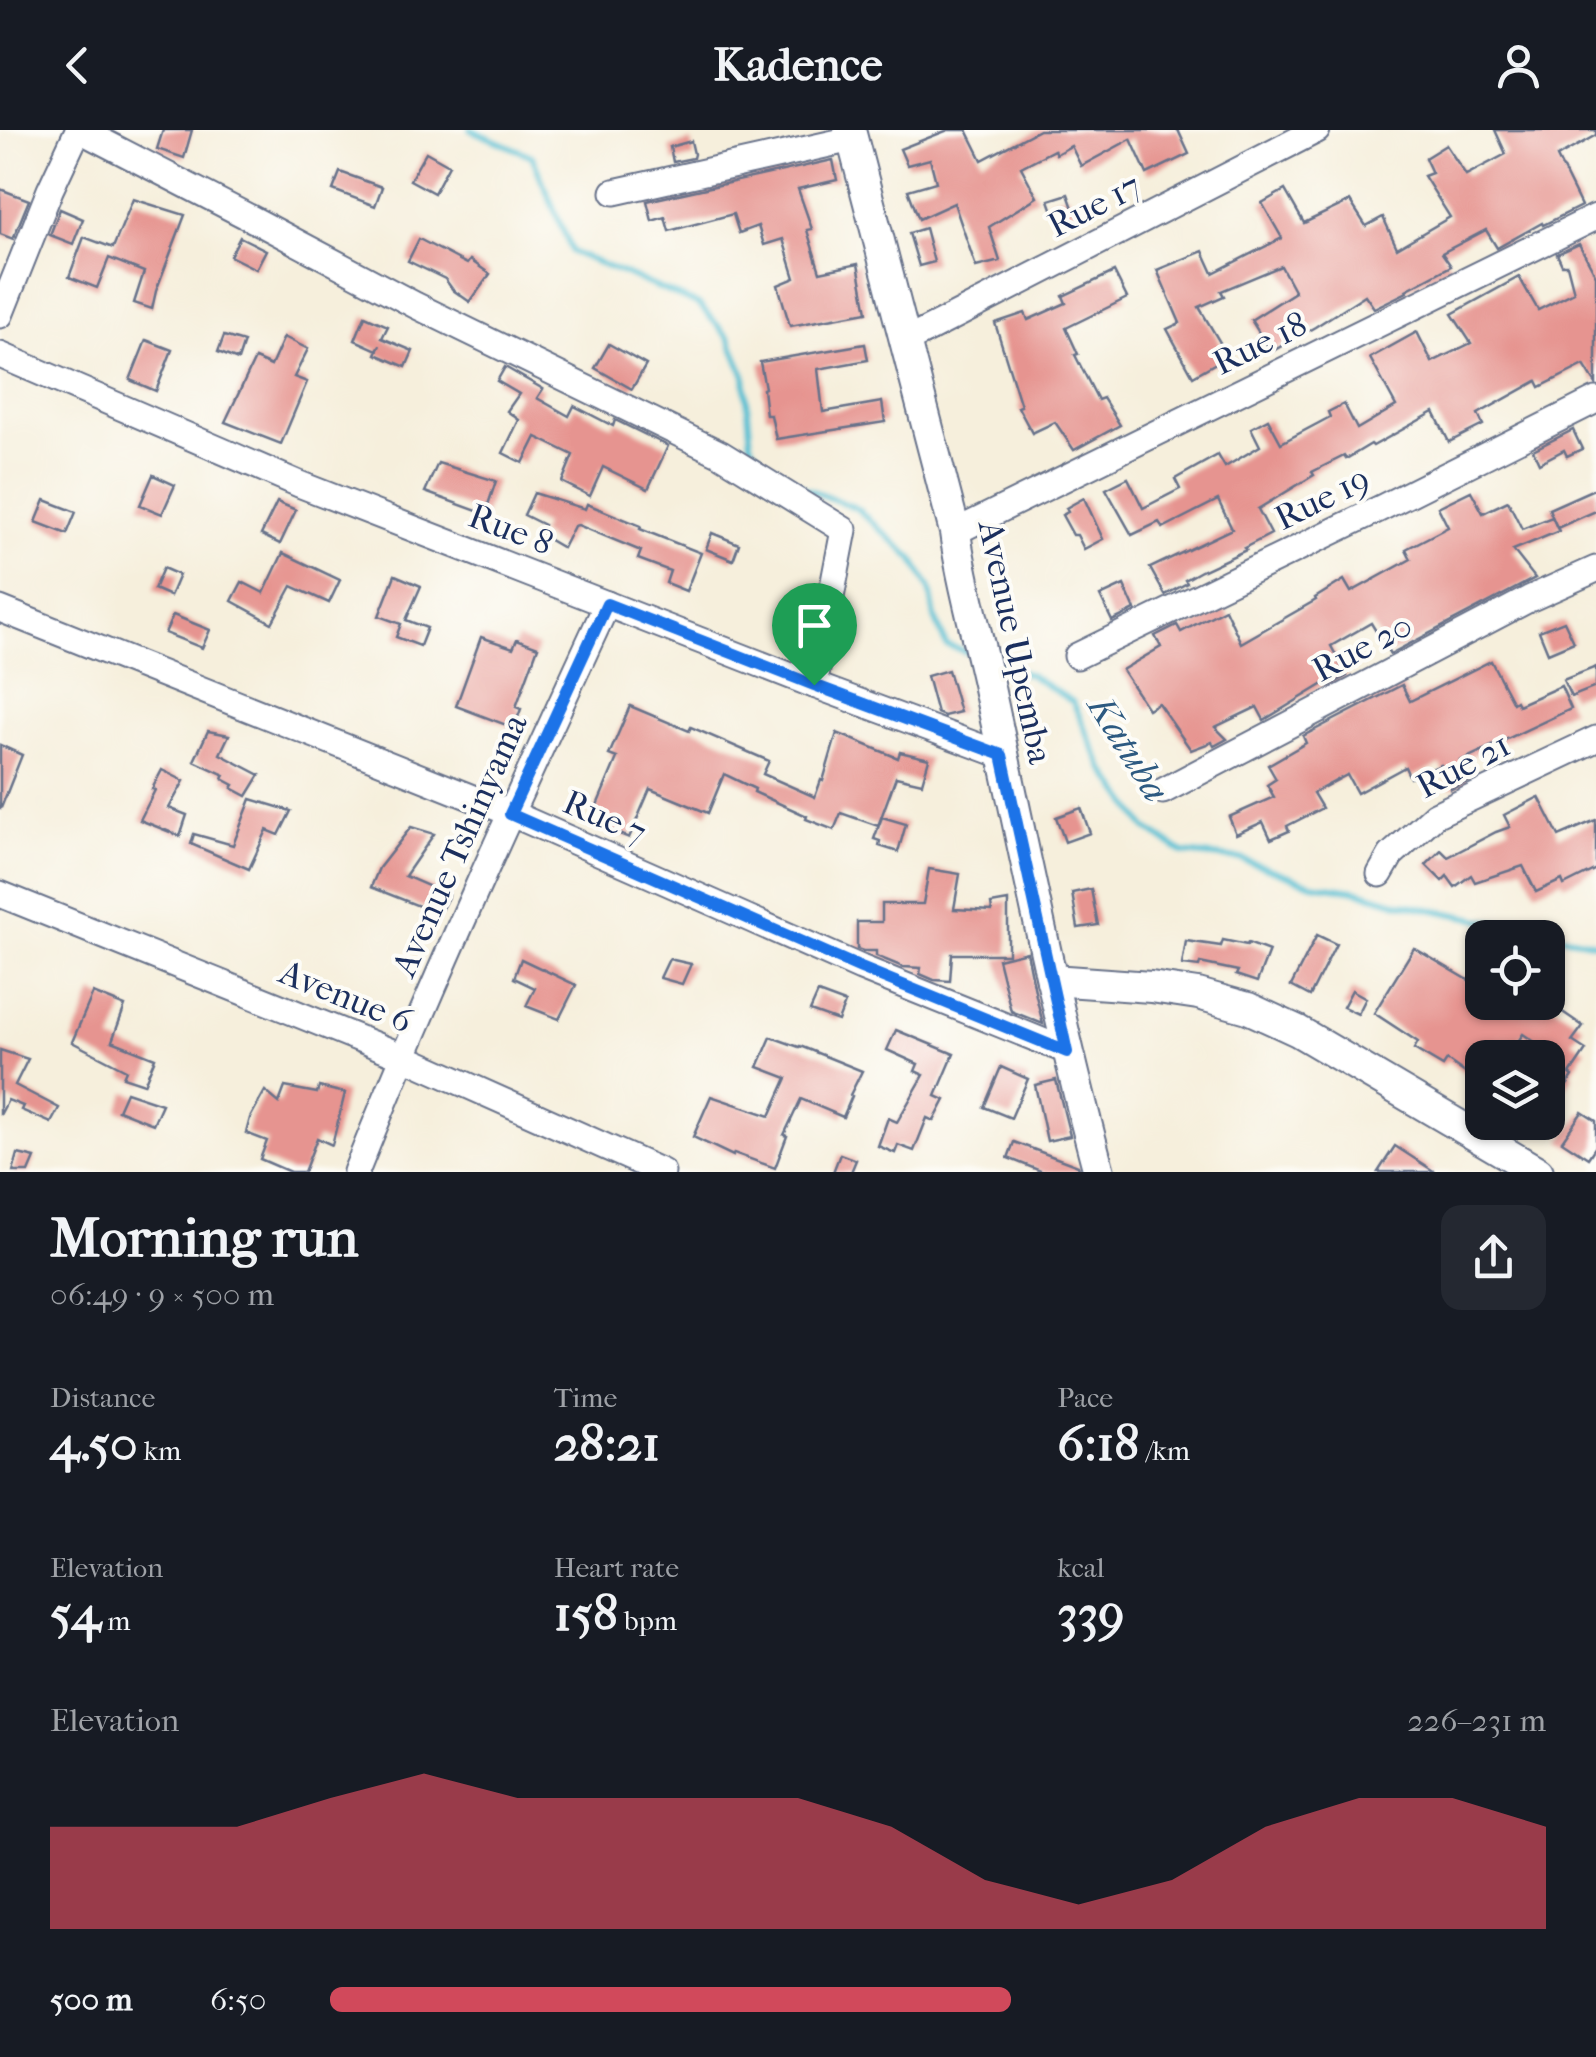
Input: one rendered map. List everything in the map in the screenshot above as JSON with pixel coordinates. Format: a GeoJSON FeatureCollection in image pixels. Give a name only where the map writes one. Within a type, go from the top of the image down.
{"type":"FeatureCollection","features":[{"type":"Feature","properties":{"kind":"street"},"geometry":{"type":"LineString","coordinates":[[0,315],[50,190],[79,130],[415,306],[721,454],[844,530],[814,685]]}},
{"type":"Feature","properties":{"kind":"street","name":"Rue 17"},"geometry":{"type":"LineString","coordinates":[[904,342],[1316,130]]}},
{"type":"Feature","properties":{"kind":"street"},"geometry":{"type":"LineString","coordinates":[[614,192],[851,134]]}},
{"type":"Feature","properties":{"kind":"street","name":"Avenue Upemba"},"geometry":{"type":"LineString","coordinates":[[851,134],[955,532],[961,576],[1067,1052],[1099,1172]]}},
{"type":"Feature","properties":{"kind":"street","name":"Rue 18"},"geometry":{"type":"LineString","coordinates":[[955,532],[1596,217]]}},
{"type":"Feature","properties":{"kind":"street","name":"Rue 8"},"geometry":{"type":"LineString","coordinates":[[0,355],[299,484],[1002,755]]}},
{"type":"Feature","properties":{"kind":"street","name":"Rue 19"},"geometry":{"type":"LineString","coordinates":[[1078,656],[1596,400]]}},
{"type":"Feature","properties":{"kind":"street","name":"Rue 20"},"geometry":{"type":"LineString","coordinates":[[1164,791],[1529,599],[1596,569]]}},
{"type":"Feature","properties":{"kind":"street","name":"Avenue Tshinyama"},"geometry":{"type":"LineString","coordinates":[[356,1172],[402,1056],[607,604]]}},
{"type":"Feature","properties":{"kind":"street","name":"Rue 7"},"geometry":{"type":"LineString","coordinates":[[0,609],[510,814],[861,968],[1067,1052]]}},
{"type":"Feature","properties":{"kind":"street","name":"Rue 21"},"geometry":{"type":"LineString","coordinates":[[1380,874],[1391,855],[1435,814],[1596,738]]}},
{"type":"Feature","properties":{"kind":"street","name":"Avenue 6"},"geometry":{"type":"LineString","coordinates":[[0,894],[402,1056],[662,1172]]}},
{"type":"Feature","properties":{"kind":"street"},"geometry":{"type":"LineString","coordinates":[[1052,980],[1150,986],[1248,1008],[1298,1032],[1538,1172]]}},
{"type":"Feature","properties":{"kind":"building"},"geometry":{"type":"Polygon","coordinates":[[[163,130],[192,130],[184,158],[157,149],[163,130]]]}},
{"type":"Feature","properties":{"kind":"building"},"geometry":{"type":"Polygon","coordinates":[[[948,130],[967,130],[982,160],[1039,130],[1178,130],[1189,154],[1147,174],[1131,139],[1081,166],[1071,146],[1021,167],[1037,197],[989,227],[1000,261],[976,267],[954,203],[919,219],[908,190],[936,182],[930,159],[907,165],[900,149],[948,130]]]}},
{"type":"Feature","properties":{"kind":"building"},"geometry":{"type":"Polygon","coordinates":[[[1495,130],[1596,130],[1596,135],[1557,157],[1581,206],[1497,248],[1486,230],[1442,253],[1451,266],[1407,292],[1374,308],[1365,295],[1271,352],[1251,320],[1295,292],[1281,266],[1221,291],[1224,296],[1199,307],[1228,356],[1193,376],[1167,329],[1180,323],[1157,270],[1203,251],[1213,273],[1282,238],[1262,203],[1285,190],[1304,223],[1350,201],[1366,226],[1383,217],[1397,248],[1450,217],[1424,176],[1432,173],[1425,158],[1446,145],[1466,175],[1506,154],[1495,130]]]}},
{"type":"Feature","properties":{"kind":"building"},"geometry":{"type":"Polygon","coordinates":[[[691,141],[693,158],[673,162],[670,147],[691,141]]]}},
{"type":"Feature","properties":{"kind":"building"},"geometry":{"type":"Polygon","coordinates":[[[426,152],[449,165],[434,193],[410,180],[426,152]]]}},
{"type":"Feature","properties":{"kind":"building"},"geometry":{"type":"Polygon","coordinates":[[[833,160],[837,180],[798,189],[812,229],[807,230],[820,272],[858,264],[867,312],[790,326],[778,285],[795,278],[783,239],[764,245],[758,226],[739,233],[733,214],[669,231],[665,217],[652,221],[647,201],[833,160]]]}},
{"type":"Feature","properties":{"kind":"building"},"geometry":{"type":"Polygon","coordinates":[[[340,172],[382,187],[375,206],[333,190],[340,172]]]}},
{"type":"Feature","properties":{"kind":"building"},"geometry":{"type":"Polygon","coordinates":[[[0,189],[29,200],[13,239],[0,234],[0,189]]]}},
{"type":"Feature","properties":{"kind":"building"},"geometry":{"type":"Polygon","coordinates":[[[1068,194],[1074,211],[1055,217],[1049,200],[1068,194]]]}},
{"type":"Feature","properties":{"kind":"building"},"geometry":{"type":"Polygon","coordinates":[[[133,199],[185,215],[152,309],[134,303],[144,272],[109,258],[97,288],[69,277],[84,237],[113,248],[133,199]]]}},
{"type":"Feature","properties":{"kind":"building"},"geometry":{"type":"Polygon","coordinates":[[[60,209],[83,219],[73,244],[50,235],[60,209]]]}},
{"type":"Feature","properties":{"kind":"building"},"geometry":{"type":"Polygon","coordinates":[[[925,228],[934,262],[919,266],[909,233],[925,228]]]}},
{"type":"Feature","properties":{"kind":"building"},"geometry":{"type":"Polygon","coordinates":[[[240,237],[266,250],[256,269],[230,256],[240,237]]]}},
{"type":"Feature","properties":{"kind":"building"},"geometry":{"type":"Polygon","coordinates":[[[419,239],[467,264],[470,260],[490,274],[470,302],[445,279],[408,261],[419,239]]]}},
{"type":"Feature","properties":{"kind":"building"},"geometry":{"type":"Polygon","coordinates":[[[1579,244],[1596,276],[1596,384],[1584,365],[1540,387],[1537,381],[1478,414],[1483,425],[1449,442],[1434,412],[1373,446],[1346,459],[1344,456],[1312,472],[1314,475],[1258,509],[1271,534],[1185,580],[1187,583],[1165,595],[1150,568],[1232,529],[1218,500],[1163,528],[1159,522],[1132,535],[1106,489],[1128,478],[1143,508],[1180,489],[1175,479],[1218,455],[1225,467],[1260,446],[1251,428],[1268,419],[1281,443],[1330,417],[1328,412],[1344,404],[1357,429],[1396,406],[1370,358],[1417,332],[1432,362],[1471,343],[1452,314],[1519,277],[1538,310],[1574,292],[1567,265],[1562,265],[1557,254],[1579,244]]]}},
{"type":"Feature","properties":{"kind":"building"},"geometry":{"type":"Polygon","coordinates":[[[1114,272],[1127,298],[1066,328],[1098,400],[1103,398],[1120,425],[1074,450],[1055,422],[1032,433],[1018,407],[1021,406],[995,323],[1025,313],[1028,320],[1066,303],[1063,296],[1114,272]]]}},
{"type":"Feature","properties":{"kind":"building"},"geometry":{"type":"Polygon","coordinates":[[[365,316],[388,326],[382,338],[413,351],[406,367],[376,354],[380,345],[377,350],[355,340],[365,316]]]}},
{"type":"Feature","properties":{"kind":"building"},"geometry":{"type":"Polygon","coordinates":[[[224,336],[244,342],[238,360],[218,352],[224,336]]]}},
{"type":"Feature","properties":{"kind":"building"},"geometry":{"type":"Polygon","coordinates":[[[284,337],[308,349],[294,377],[307,382],[281,444],[225,422],[255,359],[271,366],[284,337]]]}},
{"type":"Feature","properties":{"kind":"building"},"geometry":{"type":"Polygon","coordinates":[[[146,340],[172,350],[156,391],[130,380],[146,340]]]}},
{"type":"Feature","properties":{"kind":"building"},"geometry":{"type":"Polygon","coordinates":[[[609,344],[646,365],[632,389],[595,368],[609,344]]]}},
{"type":"Feature","properties":{"kind":"building"},"geometry":{"type":"Polygon","coordinates":[[[865,344],[868,360],[818,369],[823,412],[882,402],[885,422],[776,439],[771,415],[766,415],[760,362],[865,344]]]}},
{"type":"Feature","properties":{"kind":"building"},"geometry":{"type":"Polygon","coordinates":[[[505,367],[543,389],[537,398],[569,416],[574,406],[613,426],[615,420],[668,446],[648,489],[603,467],[590,496],[562,482],[573,455],[536,437],[523,463],[503,453],[519,420],[507,411],[519,394],[497,381],[505,367]]]}},
{"type":"Feature","properties":{"kind":"building"},"geometry":{"type":"Polygon","coordinates":[[[1573,430],[1582,449],[1567,456],[1564,450],[1539,463],[1533,450],[1573,430]]]}},
{"type":"Feature","properties":{"kind":"building"},"geometry":{"type":"Polygon","coordinates":[[[438,463],[496,481],[485,514],[425,492],[438,463]]]}},
{"type":"Feature","properties":{"kind":"building"},"geometry":{"type":"Polygon","coordinates":[[[153,475],[175,485],[162,514],[140,505],[153,475]]]}},
{"type":"Feature","properties":{"kind":"building"},"geometry":{"type":"Polygon","coordinates":[[[1596,488],[1596,511],[1557,528],[1549,509],[1596,488]]]}},
{"type":"Feature","properties":{"kind":"building"},"geometry":{"type":"Polygon","coordinates":[[[1471,491],[1483,513],[1508,501],[1522,529],[1552,517],[1559,531],[1513,550],[1535,578],[1390,654],[1371,623],[1331,646],[1347,676],[1329,686],[1327,682],[1264,720],[1257,707],[1215,727],[1227,739],[1214,746],[1212,742],[1191,750],[1158,703],[1148,709],[1122,670],[1161,647],[1155,636],[1177,625],[1181,632],[1225,609],[1241,643],[1344,580],[1351,592],[1411,559],[1406,549],[1448,527],[1438,507],[1471,491]]]}},
{"type":"Feature","properties":{"kind":"building"},"geometry":{"type":"Polygon","coordinates":[[[534,493],[585,509],[587,504],[701,553],[686,591],[666,583],[670,571],[638,559],[641,551],[578,525],[563,548],[539,534],[544,525],[524,515],[534,493]]]}},
{"type":"Feature","properties":{"kind":"building"},"geometry":{"type":"Polygon","coordinates":[[[1084,498],[1103,539],[1084,549],[1062,515],[1068,512],[1066,508],[1084,498]]]}},
{"type":"Feature","properties":{"kind":"building"},"geometry":{"type":"Polygon","coordinates":[[[45,500],[76,512],[67,534],[36,522],[45,500]]]}},
{"type":"Feature","properties":{"kind":"building"},"geometry":{"type":"Polygon","coordinates":[[[277,502],[296,510],[280,544],[261,535],[277,502]]]}},
{"type":"Feature","properties":{"kind":"building"},"geometry":{"type":"Polygon","coordinates":[[[712,533],[739,544],[733,560],[706,549],[712,533]]]}},
{"type":"Feature","properties":{"kind":"building"},"geometry":{"type":"Polygon","coordinates":[[[283,553],[340,580],[329,603],[292,586],[272,623],[232,601],[242,582],[264,593],[283,553]]]}},
{"type":"Feature","properties":{"kind":"building"},"geometry":{"type":"Polygon","coordinates":[[[163,568],[179,575],[170,596],[154,589],[163,568]]]}},
{"type":"Feature","properties":{"kind":"building"},"geometry":{"type":"Polygon","coordinates":[[[395,575],[421,586],[406,620],[427,628],[420,646],[396,637],[401,624],[379,616],[395,575]]]}},
{"type":"Feature","properties":{"kind":"building"},"geometry":{"type":"Polygon","coordinates":[[[1124,585],[1135,610],[1112,621],[1100,596],[1124,585]]]}},
{"type":"Feature","properties":{"kind":"building"},"geometry":{"type":"Polygon","coordinates":[[[173,615],[210,630],[202,648],[165,633],[173,615]]]}},
{"type":"Feature","properties":{"kind":"building"},"geometry":{"type":"Polygon","coordinates":[[[1564,621],[1574,642],[1548,653],[1539,631],[1564,621]]]}},
{"type":"Feature","properties":{"kind":"building"},"geometry":{"type":"Polygon","coordinates":[[[481,637],[513,648],[517,639],[538,647],[516,707],[521,709],[514,728],[456,706],[481,637]]]}},
{"type":"Feature","properties":{"kind":"building"},"geometry":{"type":"Polygon","coordinates":[[[1491,661],[1513,703],[1518,705],[1561,686],[1571,709],[1460,761],[1469,781],[1451,789],[1441,765],[1410,778],[1405,767],[1357,793],[1347,775],[1313,793],[1322,808],[1287,826],[1289,831],[1271,839],[1263,822],[1236,834],[1229,817],[1274,797],[1267,785],[1276,779],[1268,765],[1306,743],[1303,736],[1402,685],[1410,701],[1491,661]]]}},
{"type":"Feature","properties":{"kind":"building"},"geometry":{"type":"Polygon","coordinates":[[[1596,667],[1596,687],[1571,697],[1563,680],[1596,667]]]}},
{"type":"Feature","properties":{"kind":"building"},"geometry":{"type":"Polygon","coordinates":[[[948,670],[960,712],[944,716],[937,713],[927,676],[948,670]]]}},
{"type":"Feature","properties":{"kind":"building"},"geometry":{"type":"Polygon","coordinates":[[[630,706],[769,761],[763,774],[815,797],[837,733],[898,758],[900,752],[929,759],[922,783],[896,777],[878,826],[841,813],[834,830],[724,774],[708,813],[650,789],[629,838],[590,822],[617,758],[609,755],[630,706]]]}},
{"type":"Feature","properties":{"kind":"building"},"geometry":{"type":"Polygon","coordinates":[[[208,731],[229,735],[220,754],[260,775],[247,796],[232,788],[234,785],[223,779],[225,775],[194,761],[208,731]]]}},
{"type":"Feature","properties":{"kind":"building"},"geometry":{"type":"Polygon","coordinates":[[[0,745],[22,755],[1,808],[0,808],[0,745]]]}},
{"type":"Feature","properties":{"kind":"building"},"geometry":{"type":"Polygon","coordinates":[[[162,770],[184,781],[169,808],[187,815],[180,836],[140,820],[162,770]]]}},
{"type":"Feature","properties":{"kind":"building"},"geometry":{"type":"Polygon","coordinates":[[[1539,797],[1559,836],[1596,820],[1596,869],[1564,885],[1562,880],[1536,892],[1523,866],[1475,882],[1471,875],[1455,887],[1447,876],[1442,881],[1426,865],[1441,850],[1448,857],[1510,827],[1504,815],[1539,797]]]}},
{"type":"Feature","properties":{"kind":"building"},"geometry":{"type":"Polygon","coordinates":[[[251,799],[291,811],[279,835],[267,830],[249,869],[191,844],[194,834],[233,845],[251,799]]]}},
{"type":"Feature","properties":{"kind":"building"},"geometry":{"type":"Polygon","coordinates":[[[1081,808],[1090,833],[1065,842],[1056,817],[1081,808]]]}},
{"type":"Feature","properties":{"kind":"building"},"geometry":{"type":"Polygon","coordinates":[[[882,817],[906,824],[898,852],[879,846],[880,841],[874,839],[882,817]]]}},
{"type":"Feature","properties":{"kind":"building"},"geometry":{"type":"Polygon","coordinates":[[[411,827],[434,834],[405,876],[449,895],[439,914],[371,887],[379,868],[411,827]]]}},
{"type":"Feature","properties":{"kind":"building"},"geometry":{"type":"Polygon","coordinates":[[[929,869],[960,874],[954,909],[992,911],[991,904],[1008,901],[1008,954],[952,954],[950,981],[934,980],[920,974],[921,968],[903,967],[876,956],[876,951],[857,949],[857,922],[882,922],[882,904],[923,904],[929,869]]]}},
{"type":"Feature","properties":{"kind":"building"},"geometry":{"type":"Polygon","coordinates":[[[1091,889],[1098,925],[1078,928],[1072,893],[1091,889]]]}},
{"type":"Feature","properties":{"kind":"building"},"geometry":{"type":"Polygon","coordinates":[[[1317,935],[1336,944],[1310,996],[1291,986],[1317,935]]]}},
{"type":"Feature","properties":{"kind":"building"},"geometry":{"type":"Polygon","coordinates":[[[1223,940],[1269,951],[1257,982],[1236,975],[1238,971],[1200,963],[1199,967],[1182,965],[1186,941],[1221,946],[1223,940]]]}},
{"type":"Feature","properties":{"kind":"building"},"geometry":{"type":"Polygon","coordinates":[[[1414,948],[1465,978],[1465,1020],[1565,1020],[1565,1014],[1583,1026],[1572,1041],[1586,1050],[1565,1088],[1565,1040],[1532,1040],[1523,1034],[1519,1040],[1465,1040],[1465,1073],[1447,1060],[1443,1066],[1414,1049],[1418,1042],[1374,1013],[1414,948]]]}},
{"type":"Feature","properties":{"kind":"building"},"geometry":{"type":"Polygon","coordinates":[[[1027,952],[1043,1024],[1011,1011],[998,959],[1027,952]]]}},
{"type":"Feature","properties":{"kind":"building"},"geometry":{"type":"Polygon","coordinates":[[[521,959],[576,985],[559,1019],[526,1006],[535,988],[514,978],[521,959]]]}},
{"type":"Feature","properties":{"kind":"building"},"geometry":{"type":"Polygon","coordinates":[[[669,959],[691,964],[682,984],[660,978],[669,959]]]}},
{"type":"Feature","properties":{"kind":"building"},"geometry":{"type":"Polygon","coordinates":[[[1352,990],[1366,998],[1358,1014],[1343,1007],[1352,990]]]}},
{"type":"Feature","properties":{"kind":"building"},"geometry":{"type":"Polygon","coordinates":[[[93,993],[125,1006],[112,1041],[155,1058],[144,1084],[123,1077],[126,1070],[72,1042],[93,993]]]}},
{"type":"Feature","properties":{"kind":"building"},"geometry":{"type":"Polygon","coordinates":[[[818,993],[845,1003],[838,1021],[810,1011],[818,993]]]}},
{"type":"Feature","properties":{"kind":"building"},"geometry":{"type":"Polygon","coordinates":[[[896,1030],[954,1054],[936,1096],[945,1100],[934,1121],[927,1118],[914,1151],[898,1145],[895,1153],[878,1146],[888,1118],[897,1122],[924,1075],[915,1071],[918,1064],[887,1050],[896,1030]]]}},
{"type":"Feature","properties":{"kind":"building"},"geometry":{"type":"Polygon","coordinates":[[[771,1037],[862,1071],[843,1117],[801,1099],[784,1135],[787,1136],[775,1168],[734,1153],[733,1156],[693,1137],[711,1096],[770,1116],[787,1078],[758,1067],[771,1037]]]}},
{"type":"Feature","properties":{"kind":"building"},"geometry":{"type":"Polygon","coordinates":[[[0,1050],[28,1059],[15,1085],[59,1108],[51,1123],[8,1100],[0,1115],[0,1050]]]}},
{"type":"Feature","properties":{"kind":"building"},"geometry":{"type":"Polygon","coordinates":[[[1001,1067],[1028,1079],[1011,1118],[984,1107],[1001,1067]]]}},
{"type":"Feature","properties":{"kind":"building"},"geometry":{"type":"Polygon","coordinates":[[[1056,1080],[1070,1136],[1047,1141],[1035,1085],[1056,1080]]]}},
{"type":"Feature","properties":{"kind":"building"},"geometry":{"type":"Polygon","coordinates":[[[285,1087],[317,1093],[319,1087],[345,1093],[332,1145],[317,1138],[304,1172],[290,1172],[260,1159],[267,1141],[246,1133],[265,1091],[279,1103],[285,1087]]]}},
{"type":"Feature","properties":{"kind":"building"},"geometry":{"type":"Polygon","coordinates":[[[126,1092],[162,1104],[153,1124],[118,1110],[126,1092]]]}},
{"type":"Feature","properties":{"kind":"building"},"geometry":{"type":"Polygon","coordinates":[[[1582,1112],[1596,1121],[1596,1146],[1588,1158],[1562,1141],[1582,1112]]]}},
{"type":"Feature","properties":{"kind":"building"},"geometry":{"type":"Polygon","coordinates":[[[1014,1142],[1078,1166],[1080,1172],[1043,1172],[1008,1158],[1014,1142]]]}},
{"type":"Feature","properties":{"kind":"building"},"geometry":{"type":"Polygon","coordinates":[[[1395,1146],[1435,1172],[1378,1172],[1395,1146]]]}},
{"type":"Feature","properties":{"kind":"building"},"geometry":{"type":"Polygon","coordinates":[[[18,1154],[35,1158],[29,1172],[13,1172],[18,1154]]]}},
{"type":"Feature","properties":{"kind":"building"},"geometry":{"type":"Polygon","coordinates":[[[840,1154],[856,1160],[851,1172],[833,1172],[840,1154]]]}},
{"type":"Feature","properties":{"kind":"waterway","name":"Katuba"},"geometry":{"type":"LineString","coordinates":[[471,130],[532,156],[572,252],[699,305],[729,338],[745,376],[751,445],[772,472],[856,508],[913,559],[930,589],[935,618],[946,645],[970,653]]}},
{"type":"Feature","properties":{"kind":"waterway","name":"Katuba"},"geometry":{"type":"LineString","coordinates":[[991,661],[1030,675],[1073,702],[1103,768],[1146,828],[1183,853],[1241,859],[1312,884],[1596,943]]}},
{"type":"Feature","properties":{"kind":"route"},"geometry":{"type":"LineString","coordinates":[[607,604],[814,685],[1002,755],[1067,1052],[861,968],[510,814],[607,604]]}}]}
